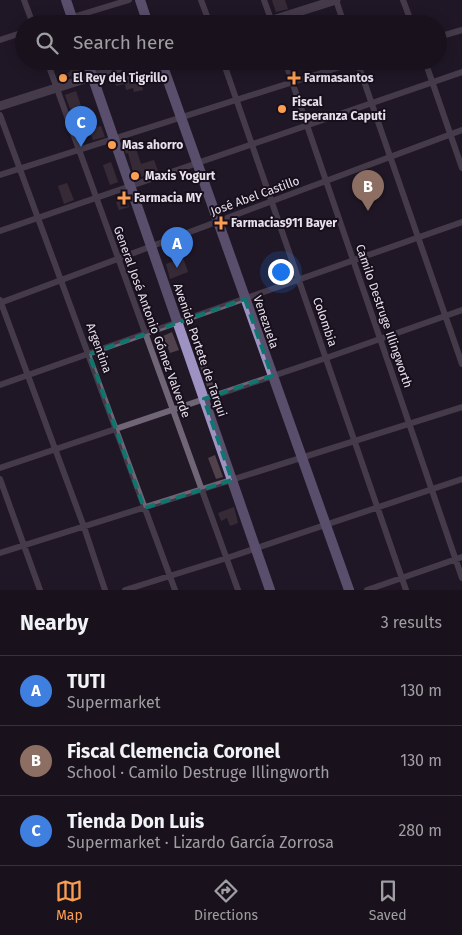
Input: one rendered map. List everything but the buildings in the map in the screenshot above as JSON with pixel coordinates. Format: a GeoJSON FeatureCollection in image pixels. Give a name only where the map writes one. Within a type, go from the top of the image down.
{"type":"FeatureCollection","features":[{"type":"Feature","properties":{"kind":"main road"},"geometry":{"type":"LineString","coordinates":[[66,0],[71,15]]}},
{"type":"Feature","properties":{"kind":"main road"},"geometry":{"type":"LineString","coordinates":[[140,0],[145,15]]}},
{"type":"Feature","properties":{"kind":"main road"},"geometry":{"type":"LineString","coordinates":[[292,15],[336,0]]}},
{"type":"Feature","properties":{"kind":"main road","name":"Avenida Portete de Tarqui"},"geometry":{"type":"LineString","coordinates":[[90,70],[270,590]]}},
{"type":"Feature","properties":{"kind":"main road"},"geometry":{"type":"LineString","coordinates":[[0,106],[113,70]]}},
{"type":"Feature","properties":{"kind":"main road","name":"Venezuela"},"geometry":{"type":"LineString","coordinates":[[164,70],[324,526],[349,590]]}},
{"type":"Feature","properties":{"kind":"street"},"geometry":{"type":"LineString","coordinates":[[24,0],[30,15]]}},
{"type":"Feature","properties":{"kind":"street"},"geometry":{"type":"LineString","coordinates":[[87,15],[129,0]]}},
{"type":"Feature","properties":{"kind":"street"},"geometry":{"type":"LineString","coordinates":[[202,0],[207,15]]}},
{"type":"Feature","properties":{"kind":"street"},"geometry":{"type":"LineString","coordinates":[[264,0],[269,15]]}},
{"type":"Feature","properties":{"kind":"street"},"geometry":{"type":"LineString","coordinates":[[336,0],[341,15]]}},
{"type":"Feature","properties":{"kind":"street"},"geometry":{"type":"LineString","coordinates":[[404,0],[409,15]]}},
{"type":"Feature","properties":{"kind":"street"},"geometry":{"type":"LineString","coordinates":[[447,34],[462,30]]}},
{"type":"Feature","properties":{"kind":"street"},"geometry":{"type":"LineString","coordinates":[[0,40],[15,35]]}},
{"type":"Feature","properties":{"kind":"street","name":"General José Antonio Gómez Valverde"},"geometry":{"type":"LineString","coordinates":[[50,70],[117,260],[238,590]]}},
{"type":"Feature","properties":{"kind":"street","name":"Colombia"},"geometry":{"type":"LineString","coordinates":[[226,70],[406,590]]}},
{"type":"Feature","properties":{"kind":"street","name":"Camilo Destruge Illingworth"},"geometry":{"type":"LineString","coordinates":[[288,70],[432,490],[459,558],[462,578]]}},
{"type":"Feature","properties":{"kind":"street"},"geometry":{"type":"LineString","coordinates":[[0,175],[330,70]]}},
{"type":"Feature","properties":{"kind":"street"},"geometry":{"type":"LineString","coordinates":[[361,70],[462,364]]}},
{"type":"Feature","properties":{"kind":"street"},"geometry":{"type":"LineString","coordinates":[[428,70],[462,168]]}},
{"type":"Feature","properties":{"kind":"street"},"geometry":{"type":"LineString","coordinates":[[0,231],[462,72]]}},
{"type":"Feature","properties":{"kind":"street","name":"Argentina"},"geometry":{"type":"LineString","coordinates":[[0,114],[174,590]]}},
{"type":"Feature","properties":{"kind":"street","name":"José Abel Castillo"},"geometry":{"type":"LineString","coordinates":[[0,301],[117,260],[462,130]]}},
{"type":"Feature","properties":{"kind":"street"},"geometry":{"type":"LineString","coordinates":[[0,385],[462,222]]}},
{"type":"Feature","properties":{"kind":"street"},"geometry":{"type":"LineString","coordinates":[[0,301],[84,527],[105,590]]}},
{"type":"Feature","properties":{"kind":"street"},"geometry":{"type":"LineString","coordinates":[[0,468],[462,310]]}},
{"type":"Feature","properties":{"kind":"street"},"geometry":{"type":"LineString","coordinates":[[0,554],[462,407]]}},
{"type":"Feature","properties":{"kind":"street"},"geometry":{"type":"LineString","coordinates":[[0,479],[40,590]]}},
{"type":"Feature","properties":{"kind":"street"},"geometry":{"type":"LineString","coordinates":[[125,590],[256,549],[462,479]]}},
{"type":"Feature","properties":{"kind":"street"},"geometry":{"type":"LineString","coordinates":[[367,590],[459,558]]}},
{"type":"Feature","properties":{"kind":"highlighted area"},"geometry":{"type":"Polygon","coordinates":[[[245,299],[272,376],[204,399],[232,480],[144,508],[89,354],[245,299]]]}},
{"type":"Feature","properties":{"kind":"place","name":"El Rey del Tigrillo"},"geometry":{"type":"Point","coordinates":[63,78]}},
{"type":"Feature","properties":{"kind":"place","name":"Farmasantos"},"geometry":{"type":"Point","coordinates":[294,78]}},
{"type":"Feature","properties":{"kind":"place","name":"Fiscal Esperanza Caputi"},"geometry":{"type":"Point","coordinates":[282,109]}},
{"type":"Feature","properties":{"kind":"place","name":"Mas ahorro"},"geometry":{"type":"Point","coordinates":[112,145]}},
{"type":"Feature","properties":{"kind":"place","name":"Tienda Don Luis"},"geometry":{"type":"Point","coordinates":[81,147]}},
{"type":"Feature","properties":{"kind":"place","name":"Maxis Yogurt"},"geometry":{"type":"Point","coordinates":[135,176]}},
{"type":"Feature","properties":{"kind":"place","name":"Farmacia MY"},"geometry":{"type":"Point","coordinates":[124,198]}},
{"type":"Feature","properties":{"kind":"place","name":"Fiscal Clemencia Coronel"},"geometry":{"type":"Point","coordinates":[368,211]}},
{"type":"Feature","properties":{"kind":"place","name":"Farmacias911 Bayer"},"geometry":{"type":"Point","coordinates":[221,223]}},
{"type":"Feature","properties":{"kind":"place","name":"TUTI"},"geometry":{"type":"Point","coordinates":[177,268]}}]}
